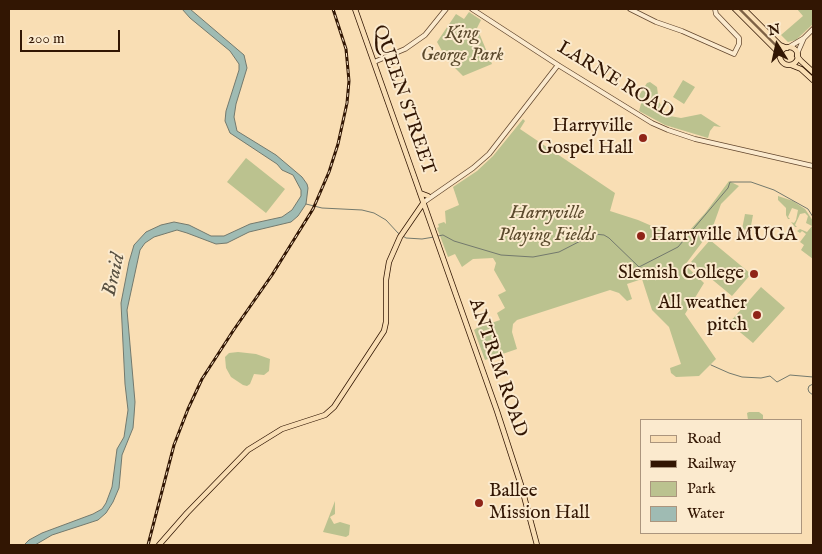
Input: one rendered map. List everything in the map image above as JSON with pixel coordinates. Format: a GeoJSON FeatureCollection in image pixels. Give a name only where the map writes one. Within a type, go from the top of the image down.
{"type":"FeatureCollection","features":[{"type":"Feature","properties":{"kind":"main road","name":"QUEEN STREET"},"geometry":{"type":"LineString","coordinates":[[355,9],[424,202]]}},
{"type":"Feature","properties":{"kind":"main road"},"geometry":{"type":"LineString","coordinates":[[734,9],[778,52],[783,62],[801,69],[813,80]]}},
{"type":"Feature","properties":{"kind":"main road"},"geometry":{"type":"LineString","coordinates":[[744,9],[780,45],[794,49],[801,61],[813,72]]}},
{"type":"Feature","properties":{"kind":"main road"},"geometry":{"type":"LineString","coordinates":[[780,58],[781,52],[788,48]]}},
{"type":"Feature","properties":{"kind":"main road"},"geometry":{"type":"LineString","coordinates":[[790,64],[795,62],[797,55]]}},
{"type":"Feature","properties":{"kind":"main road"},"geometry":{"type":"LineString","coordinates":[[420,193],[430,195]]}},
{"type":"Feature","properties":{"kind":"main road"},"geometry":{"type":"LineString","coordinates":[[159,545],[187,512],[248,450],[282,429],[325,415],[334,407],[384,331],[386,322],[386,273],[389,262],[400,238],[424,202]]}},
{"type":"Feature","properties":{"kind":"main road","name":"ANTRIM ROAD"},"geometry":{"type":"LineString","coordinates":[[424,202],[506,439],[538,545]]}},
{"type":"Feature","properties":{"kind":"street"},"geometry":{"type":"LineString","coordinates":[[374,62],[405,49],[427,33],[446,9]]}},
{"type":"Feature","properties":{"kind":"street","name":"LARNE ROAD"},"geometry":{"type":"LineString","coordinates":[[473,9],[558,65],[642,117],[668,130],[702,140],[813,166]]}},
{"type":"Feature","properties":{"kind":"street"},"geometry":{"type":"LineString","coordinates":[[630,9],[656,22],[682,31],[734,54],[740,44],[739,37],[716,14],[715,9]]}},
{"type":"Feature","properties":{"kind":"street"},"geometry":{"type":"LineString","coordinates":[[788,48],[804,38],[813,29]]}},
{"type":"Feature","properties":{"kind":"street"},"geometry":{"type":"LineString","coordinates":[[797,55],[804,38]]}},
{"type":"Feature","properties":{"kind":"street"},"geometry":{"type":"LineString","coordinates":[[424,202],[430,195],[473,168],[489,154],[558,65]]}},
{"type":"Feature","properties":{"kind":"green space"},"geometry":{"type":"Polygon","coordinates":[[[797,9],[813,9],[813,24],[796,40],[788,42],[781,35],[803,16],[797,9]]]}},
{"type":"Feature","properties":{"kind":"green space","name":"King George Park"},"geometry":{"type":"Polygon","coordinates":[[[469,12],[481,20],[477,28],[492,64],[463,76],[447,60],[437,42],[456,14],[464,19],[469,12]]]}},
{"type":"Feature","properties":{"kind":"green space"},"geometry":{"type":"Polygon","coordinates":[[[683,80],[695,87],[684,104],[673,97],[683,80]]]}},
{"type":"Feature","properties":{"kind":"green space"},"geometry":{"type":"Polygon","coordinates":[[[650,82],[657,87],[659,102],[664,111],[670,116],[681,118],[701,114],[721,127],[714,126],[708,138],[665,125],[639,111],[642,100],[638,97],[647,83],[650,82]]]}},
{"type":"Feature","properties":{"kind":"green space","name":"Harryville Playing Fields"},"geometry":{"type":"Polygon","coordinates":[[[523,119],[525,121],[520,129],[615,193],[610,211],[638,220],[682,239],[706,212],[729,181],[739,186],[721,204],[712,229],[685,265],[704,283],[685,314],[716,359],[699,376],[676,377],[671,373],[670,368],[681,364],[669,327],[652,310],[642,279],[627,284],[632,299],[627,301],[619,293],[610,290],[517,320],[513,324],[512,332],[517,349],[485,360],[474,330],[500,320],[497,313],[505,308],[498,295],[506,291],[494,270],[496,263],[493,258],[473,259],[462,267],[455,254],[448,257],[437,228],[439,227],[438,224],[444,222],[446,224],[445,211],[459,205],[453,187],[477,171],[493,156],[523,119]]]}},
{"type":"Feature","properties":{"kind":"green space"},"geometry":{"type":"Polygon","coordinates":[[[246,158],[285,189],[266,213],[227,182],[246,158]]]}},
{"type":"Feature","properties":{"kind":"green space"},"geometry":{"type":"Polygon","coordinates":[[[778,196],[793,201],[805,209],[813,221],[813,259],[801,250],[804,245],[800,242],[806,234],[802,231],[800,233],[797,231],[800,229],[807,232],[812,226],[806,223],[808,216],[805,213],[800,214],[795,225],[797,227],[795,227],[791,222],[794,223],[796,220],[798,210],[792,208],[788,217],[790,219],[788,219],[786,208],[778,200],[778,196]]]}},
{"type":"Feature","properties":{"kind":"green space"},"geometry":{"type":"Polygon","coordinates":[[[745,214],[753,215],[750,231],[742,229],[745,214]]]}},
{"type":"Feature","properties":{"kind":"green space"},"geometry":{"type":"Polygon","coordinates":[[[710,240],[751,274],[732,296],[691,262],[710,240]]]}},
{"type":"Feature","properties":{"kind":"green space","name":"All weather pitch"},"geometry":{"type":"Polygon","coordinates":[[[761,287],[785,308],[753,343],[729,323],[761,287]]]}},
{"type":"Feature","properties":{"kind":"green space"},"geometry":{"type":"Polygon","coordinates":[[[229,353],[256,354],[270,359],[269,371],[264,375],[254,374],[250,384],[247,386],[243,385],[231,377],[226,368],[225,357],[229,353]]]}},
{"type":"Feature","properties":{"kind":"green space"},"geometry":{"type":"Polygon","coordinates":[[[759,412],[763,415],[763,419],[748,419],[747,413],[759,412]]]}},
{"type":"Feature","properties":{"kind":"green space"},"geometry":{"type":"Polygon","coordinates":[[[335,501],[335,514],[330,517],[334,524],[340,522],[350,525],[349,535],[346,537],[323,532],[335,501]]]}},
{"type":"Feature","properties":{"kind":"water"},"geometry":{"type":"Polygon","coordinates":[[[182,9],[190,9],[244,55],[247,68],[234,117],[237,131],[276,155],[302,177],[308,188],[306,204],[298,216],[291,222],[249,232],[227,243],[216,244],[177,230],[154,237],[145,243],[140,250],[127,310],[135,402],[133,428],[122,455],[119,488],[106,513],[98,520],[52,535],[35,545],[24,545],[42,533],[102,509],[112,487],[117,449],[124,437],[128,410],[121,303],[134,245],[146,232],[161,225],[174,222],[189,225],[211,236],[224,236],[250,224],[282,217],[292,210],[301,196],[301,190],[293,175],[282,170],[277,164],[230,133],[225,121],[226,111],[239,70],[239,64],[230,51],[190,18],[182,9]]]}},
{"type":"Feature","properties":{"kind":"waterway"},"geometry":{"type":"LineString","coordinates":[[438,236],[443,235],[454,241],[501,255],[533,257],[559,252],[594,234],[604,235],[639,267],[678,247],[728,188],[730,182],[751,182],[774,190],[808,209],[813,217]]}},
{"type":"Feature","properties":{"kind":"waterway"},"geometry":{"type":"LineString","coordinates":[[306,204],[322,208],[362,210],[374,213],[386,220],[398,233],[406,238],[422,239],[434,237]]}},
{"type":"Feature","properties":{"kind":"waterway"},"geometry":{"type":"LineString","coordinates":[[711,365],[742,377],[761,378],[770,376],[777,382],[790,375],[813,377]]}},
{"type":"Feature","properties":{"kind":"waterway"},"geometry":{"type":"LineString","coordinates":[[813,384],[808,389],[813,395]]}},
{"type":"Feature","properties":{"kind":"railway"},"geometry":{"type":"LineString","coordinates":[[148,545],[174,445],[202,379],[272,275],[313,209],[329,172],[338,144],[347,103],[349,81],[346,49],[333,9]]}},
{"type":"Feature","properties":{"kind":"place","name":"Harryville Gospel Hall"},"geometry":{"type":"Point","coordinates":[643,138]}},
{"type":"Feature","properties":{"kind":"place","name":"Harryville MUGA"},"geometry":{"type":"Point","coordinates":[641,236]}},
{"type":"Feature","properties":{"kind":"place","name":"Slemish College"},"geometry":{"type":"Point","coordinates":[754,274]}},
{"type":"Feature","properties":{"kind":"place","name":"All weather pitch"},"geometry":{"type":"Point","coordinates":[757,315]}},
{"type":"Feature","properties":{"kind":"place","name":"Ballee Mission Hall"},"geometry":{"type":"Point","coordinates":[479,503]}},
{"type":"Feature","properties":{"kind":"water label","name":"Braid"},"geometry":{"type":"Point","coordinates":[115,275]}}]}
